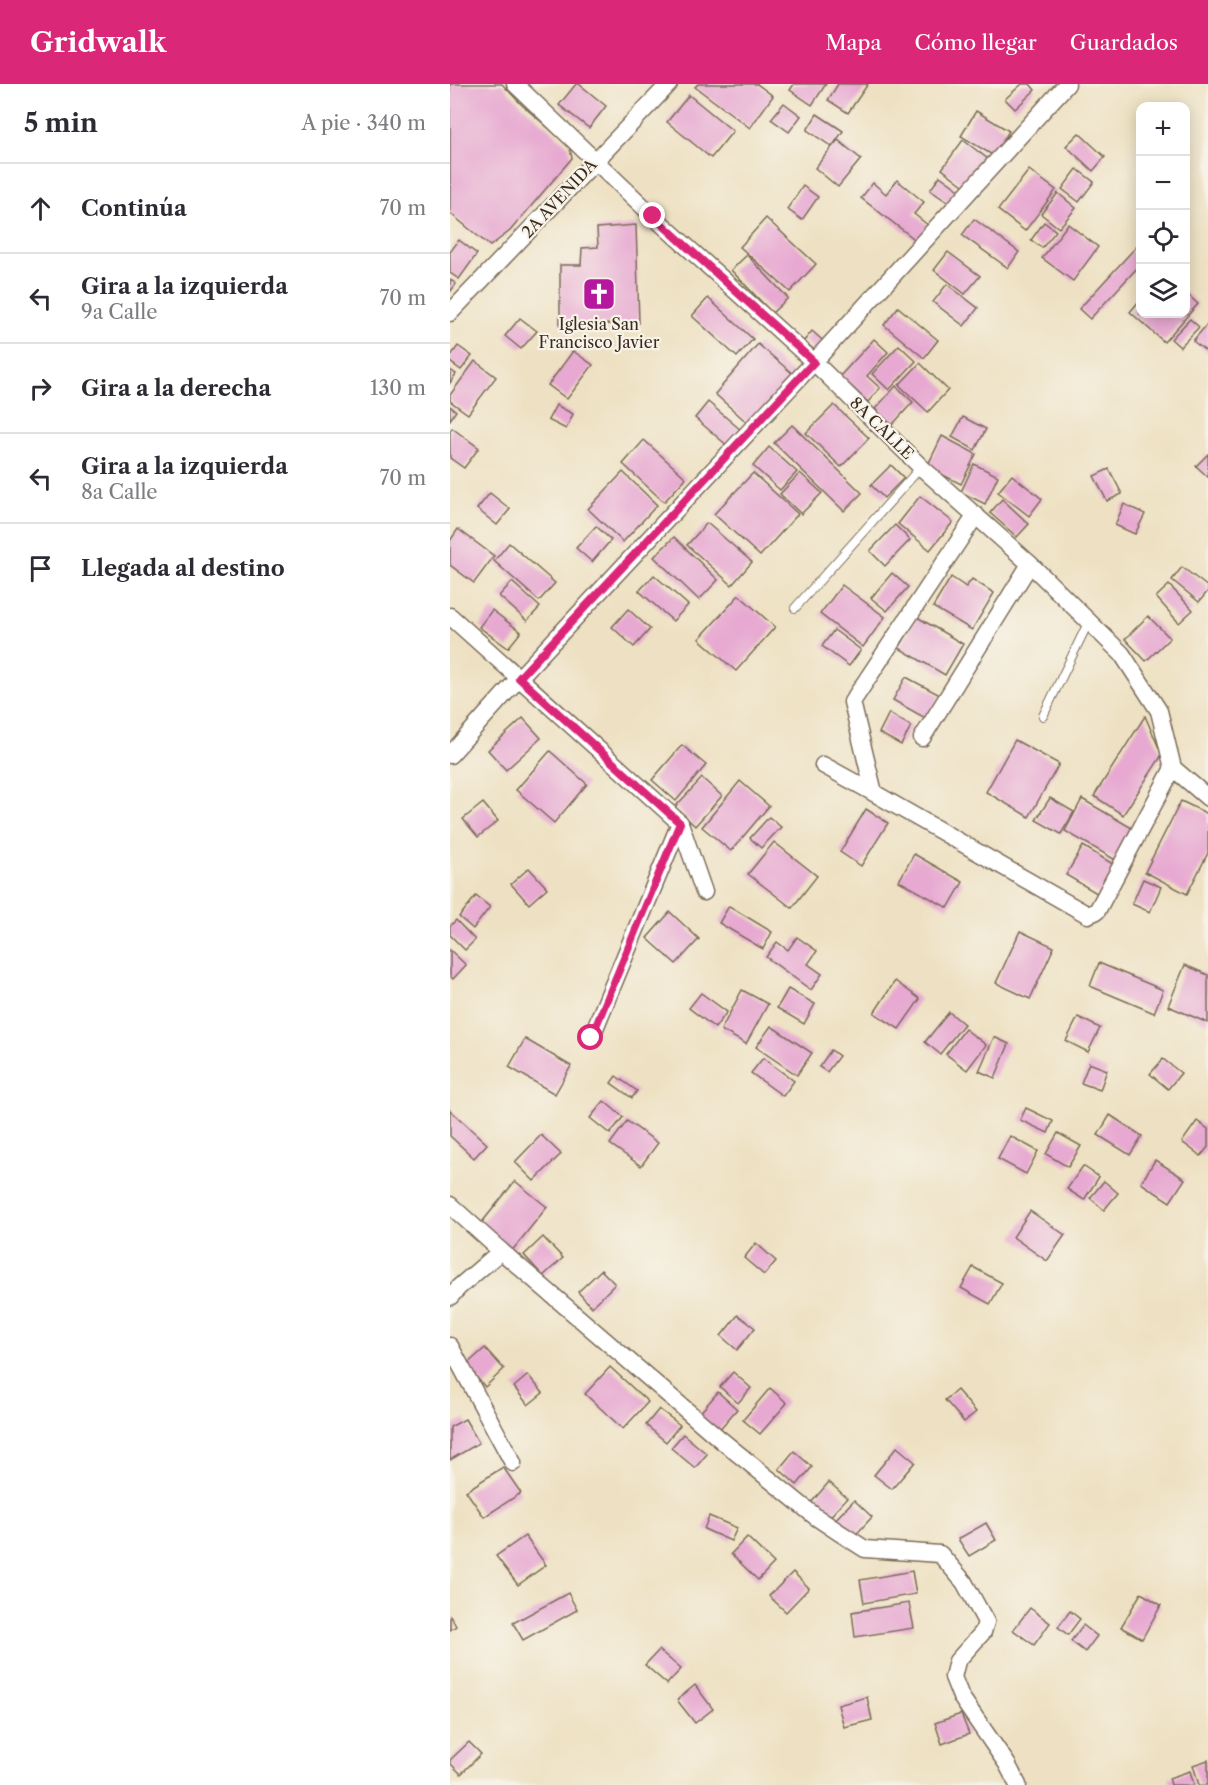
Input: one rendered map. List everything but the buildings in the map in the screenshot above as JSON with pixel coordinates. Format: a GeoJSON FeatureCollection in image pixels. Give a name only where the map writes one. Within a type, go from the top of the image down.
{"type":"FeatureCollection","features":[{"type":"Feature","properties":{"kind":"street","name":"8A CALLE"},"geometry":{"type":"LineString","coordinates":[[515,84],[653,216],[814,362],[921,466],[1030,564],[1122,654],[1159,711],[1173,768]]}},
{"type":"Feature","properties":{"kind":"street","name":"2A AVENIDA"},"geometry":{"type":"LineString","coordinates":[[450,313],[669,84]]}},
{"type":"Feature","properties":{"kind":"street"},"geometry":{"type":"LineString","coordinates":[[450,755],[814,362],[1067,84]]}},
{"type":"Feature","properties":{"kind":"street"},"geometry":{"type":"LineString","coordinates":[[874,793],[852,702],[975,515]]}},
{"type":"Feature","properties":{"kind":"street"},"geometry":{"type":"LineString","coordinates":[[922,738],[1030,564]]}},
{"type":"Feature","properties":{"kind":"street"},"geometry":{"type":"LineString","coordinates":[[450,616],[680,823],[704,892]]}},
{"type":"Feature","properties":{"kind":"street"},"geometry":{"type":"LineString","coordinates":[[823,765],[1088,915],[1097,911],[1173,768],[1208,798]]}},
{"type":"Feature","properties":{"kind":"street"},"geometry":{"type":"LineString","coordinates":[[591,1038],[680,823]]}},
{"type":"Feature","properties":{"kind":"street"},"geometry":{"type":"LineString","coordinates":[[450,1204],[501,1251],[721,1440],[816,1517],[865,1549],[940,1554],[964,1582],[986,1622],[983,1632],[957,1661],[953,1677],[961,1697],[1007,1764],[1018,1785]]}},
{"type":"Feature","properties":{"kind":"street"},"geometry":{"type":"LineString","coordinates":[[450,1297],[501,1251]]}},
{"type":"Feature","properties":{"kind":"street"},"geometry":{"type":"LineString","coordinates":[[450,1346],[513,1463]]}},
{"type":"Feature","properties":{"kind":"lane"},"geometry":{"type":"LineString","coordinates":[[795,608],[921,466]]}},
{"type":"Feature","properties":{"kind":"lane"},"geometry":{"type":"LineString","coordinates":[[1043,716],[1089,621]]}},
{"type":"Feature","properties":{"kind":"place","name":"Iglesia San Francisco Javier"},"geometry":{"type":"Point","coordinates":[599,294]}},
{"type":"Feature","properties":{"kind":"route"},"geometry":{"type":"LineString","coordinates":[[591,1038],[680,823],[519,678],[814,362],[653,216]]}}]}
